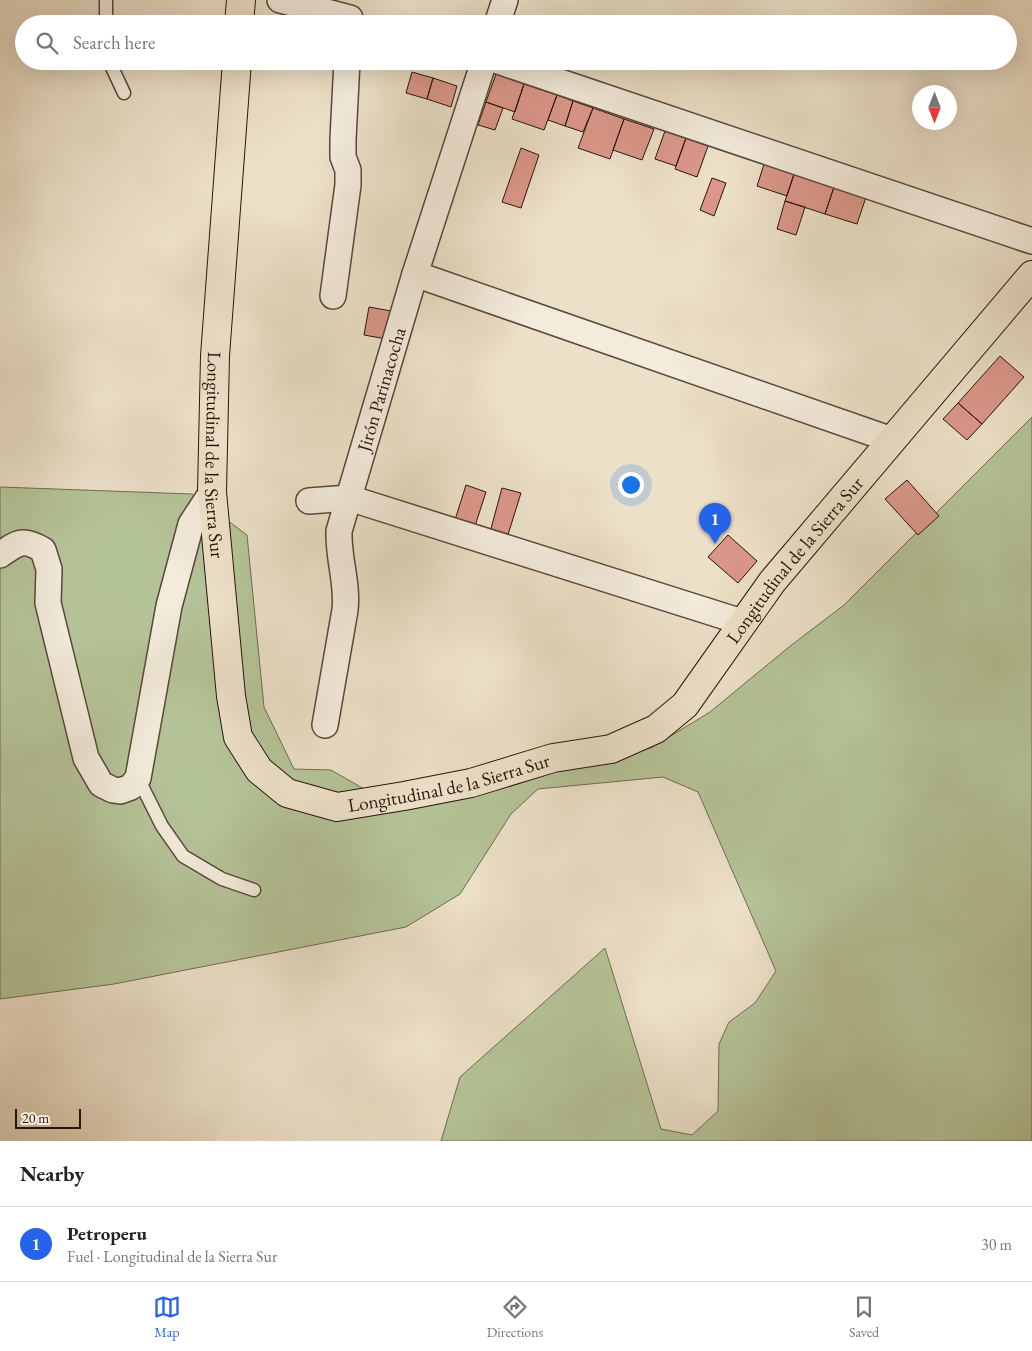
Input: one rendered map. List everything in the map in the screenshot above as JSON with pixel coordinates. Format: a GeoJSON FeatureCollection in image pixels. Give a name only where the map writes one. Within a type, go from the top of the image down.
{"type":"FeatureCollection","features":[{"type":"Feature","properties":{"kind":"main road"},"geometry":{"type":"LineString","coordinates":[[240,15],[241,0]]}},
{"type":"Feature","properties":{"kind":"main road","name":"Longitudinal de la Sierra Sur"},"geometry":{"type":"LineString","coordinates":[[235,70],[215,356],[212,492],[231,696],[238,737],[259,770],[287,793],[337,808],[471,782],[553,758],[611,749],[656,729],[684,705],[772,582],[1032,275]]}},
{"type":"Feature","properties":{"kind":"street"},"geometry":{"type":"LineString","coordinates":[[280,0],[350,14]]}},
{"type":"Feature","properties":{"kind":"street"},"geometry":{"type":"LineString","coordinates":[[500,15],[505,0]]}},
{"type":"Feature","properties":{"kind":"street"},"geometry":{"type":"LineString","coordinates":[[333,296],[348,186],[348,170],[343,157],[347,70]]}},
{"type":"Feature","properties":{"kind":"street","name":"Jirón Parinacocha"},"geometry":{"type":"LineString","coordinates":[[325,725],[347,593],[338,543],[339,531],[415,274],[481,70]]}},
{"type":"Feature","properties":{"kind":"street"},"geometry":{"type":"LineString","coordinates":[[525,70],[1032,241]]}},
{"type":"Feature","properties":{"kind":"street"},"geometry":{"type":"LineString","coordinates":[[415,274],[892,440]]}},
{"type":"Feature","properties":{"kind":"street"},"geometry":{"type":"LineString","coordinates":[[0,555],[16,544],[31,543],[43,550],[50,569],[48,603],[86,758],[101,784],[120,791],[131,787],[138,778],[169,606],[191,524],[212,492]]}},
{"type":"Feature","properties":{"kind":"street"},"geometry":{"type":"LineString","coordinates":[[309,501],[349,498],[742,622]]}},
{"type":"Feature","properties":{"kind":"lane"},"geometry":{"type":"LineString","coordinates":[[106,0],[106,15]]}},
{"type":"Feature","properties":{"kind":"lane"},"geometry":{"type":"LineString","coordinates":[[113,70],[124,93]]}},
{"type":"Feature","properties":{"kind":"lane"},"geometry":{"type":"LineString","coordinates":[[138,778],[162,826],[183,856],[222,879],[254,890]]}},
{"type":"Feature","properties":{"kind":"green space"},"geometry":{"type":"Polygon","coordinates":[[[1032,417],[1032,1141],[441,1141],[460,1077],[605,948],[661,1129],[692,1135],[718,1111],[719,1044],[729,1022],[755,1003],[776,971],[698,792],[663,777],[538,789],[511,814],[460,894],[406,927],[114,984],[0,999],[0,487],[192,494],[247,535],[264,707],[294,769],[331,770],[394,806],[577,761],[651,748],[710,712],[844,605],[1032,417]]]}},
{"type":"Feature","properties":{"kind":"building"},"geometry":{"type":"Polygon","coordinates":[[[412,72],[433,78],[427,99],[406,93],[412,72]]]}},
{"type":"Feature","properties":{"kind":"building"},"geometry":{"type":"Polygon","coordinates":[[[496,74],[524,84],[515,112],[486,102],[496,74]]]}},
{"type":"Feature","properties":{"kind":"building"},"geometry":{"type":"Polygon","coordinates":[[[433,78],[457,86],[451,107],[427,99],[433,78]]]}},
{"type":"Feature","properties":{"kind":"building"},"geometry":{"type":"Polygon","coordinates":[[[524,84],[557,95],[544,130],[512,119],[524,84]]]}},
{"type":"Feature","properties":{"kind":"building"},"geometry":{"type":"Polygon","coordinates":[[[557,95],[573,101],[565,126],[548,120],[557,95]]]}},
{"type":"Feature","properties":{"kind":"building"},"geometry":{"type":"Polygon","coordinates":[[[573,101],[593,108],[583,132],[565,126],[573,101]]]}},
{"type":"Feature","properties":{"kind":"building"},"geometry":{"type":"Polygon","coordinates":[[[486,102],[503,108],[495,130],[478,125],[486,102]]]}},
{"type":"Feature","properties":{"kind":"building"},"geometry":{"type":"Polygon","coordinates":[[[593,108],[624,119],[610,159],[578,148],[593,108]]]}},
{"type":"Feature","properties":{"kind":"building"},"geometry":{"type":"Polygon","coordinates":[[[624,119],[654,129],[642,160],[613,150],[624,119]]]}},
{"type":"Feature","properties":{"kind":"building"},"geometry":{"type":"Polygon","coordinates":[[[665,131],[686,138],[676,166],[655,159],[665,131]]]}},
{"type":"Feature","properties":{"kind":"building"},"geometry":{"type":"Polygon","coordinates":[[[686,138],[708,146],[697,177],[675,169],[686,138]]]}},
{"type":"Feature","properties":{"kind":"building"},"geometry":{"type":"Polygon","coordinates":[[[521,148],[539,155],[521,208],[502,202],[521,148]]]}},
{"type":"Feature","properties":{"kind":"building"},"geometry":{"type":"Polygon","coordinates":[[[767,155],[797,165],[787,196],[757,186],[767,155]]]}},
{"type":"Feature","properties":{"kind":"building"},"geometry":{"type":"Polygon","coordinates":[[[797,165],[837,178],[825,214],[785,201],[797,165]]]}},
{"type":"Feature","properties":{"kind":"building"},"geometry":{"type":"Polygon","coordinates":[[[712,178],[726,183],[714,216],[700,210],[712,178]]]}},
{"type":"Feature","properties":{"kind":"building"},"geometry":{"type":"Polygon","coordinates":[[[837,178],[869,188],[857,224],[825,214],[837,178]]]}},
{"type":"Feature","properties":{"kind":"building"},"geometry":{"type":"Polygon","coordinates":[[[785,201],[805,207],[796,235],[777,229],[785,201]]]}},
{"type":"Feature","properties":{"kind":"building"},"geometry":{"type":"Polygon","coordinates":[[[369,307],[397,312],[392,340],[364,335],[369,307]]]}},
{"type":"Feature","properties":{"kind":"building"},"geometry":{"type":"Polygon","coordinates":[[[1000,356],[1024,377],[982,424],[958,403],[1000,356]]]}},
{"type":"Feature","properties":{"kind":"building"},"geometry":{"type":"Polygon","coordinates":[[[958,403],[982,424],[967,440],[943,419],[958,403]]]}},
{"type":"Feature","properties":{"kind":"building"},"geometry":{"type":"Polygon","coordinates":[[[907,480],[939,516],[918,535],[885,499],[907,480]]]}},
{"type":"Feature","properties":{"kind":"building"},"geometry":{"type":"Polygon","coordinates":[[[466,485],[486,492],[474,529],[454,523],[466,485]]]}},
{"type":"Feature","properties":{"kind":"building"},"geometry":{"type":"Polygon","coordinates":[[[502,488],[521,493],[506,541],[489,536],[502,488]]]}},
{"type":"Feature","properties":{"kind":"building"},"geometry":{"type":"Polygon","coordinates":[[[728,535],[757,561],[738,583],[708,557],[728,535]]]}},
{"type":"Feature","properties":{"kind":"place","name":"Petroperu"},"geometry":{"type":"Point","coordinates":[715,544]}}]}
